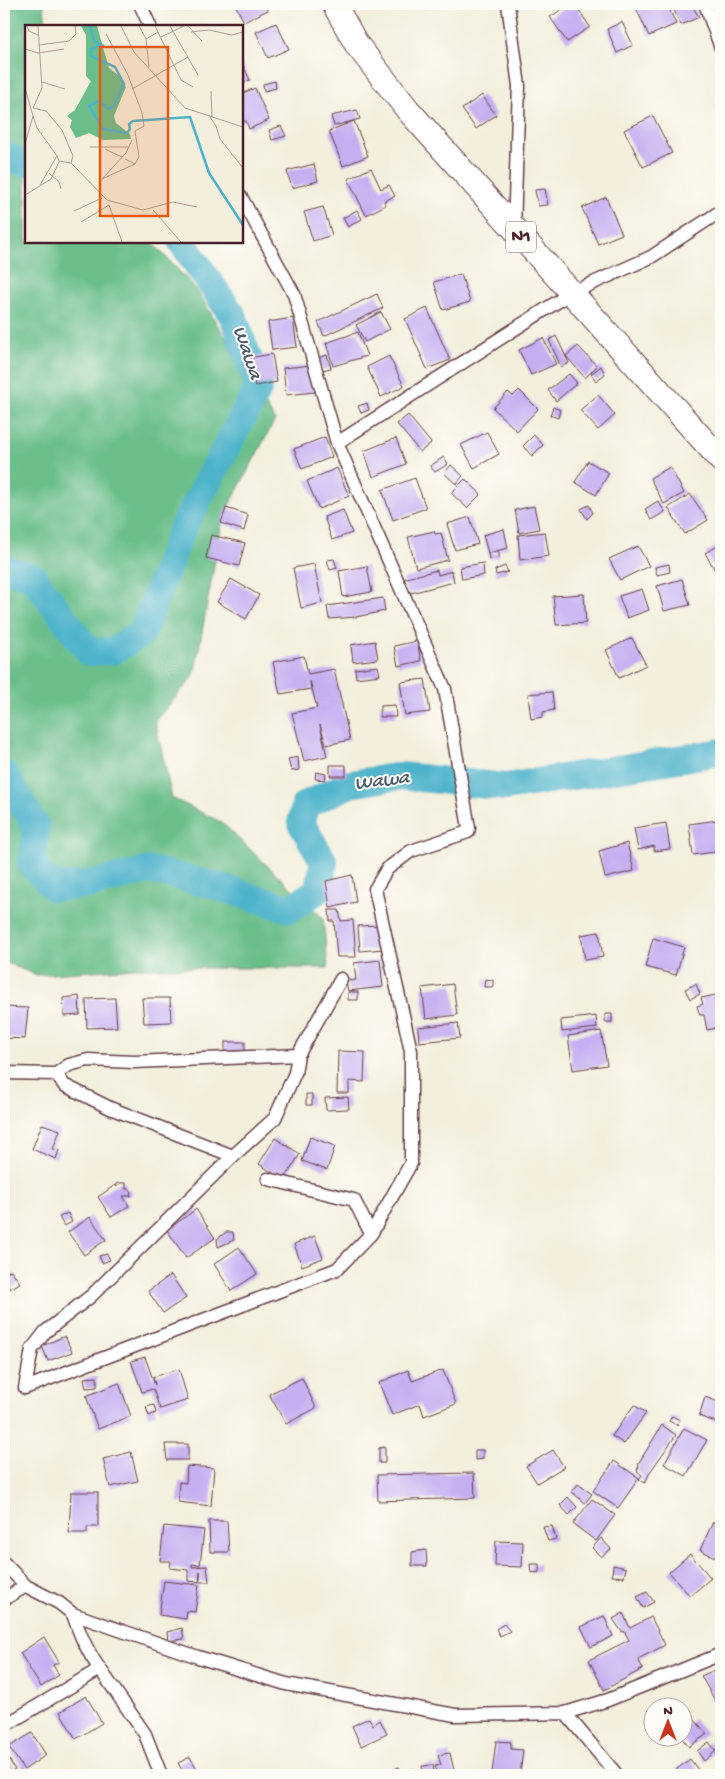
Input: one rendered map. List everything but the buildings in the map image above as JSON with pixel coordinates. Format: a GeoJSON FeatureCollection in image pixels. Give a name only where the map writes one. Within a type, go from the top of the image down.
{"type":"FeatureCollection","features":[{"type":"Feature","properties":{"kind":"highway","name":"N1"},"geometry":{"type":"LineString","coordinates":[[334,4],[357,45],[408,110],[721,460]]}},
{"type":"Feature","properties":{"kind":"street"},"geometry":{"type":"LineString","coordinates":[[140,4],[150,25]]}},
{"type":"Feature","properties":{"kind":"street"},"geometry":{"type":"LineString","coordinates":[[508,4],[519,86],[514,229]]}},
{"type":"Feature","properties":{"kind":"street"},"geometry":{"type":"LineString","coordinates":[[705,4],[721,48]]}},
{"type":"Feature","properties":{"kind":"street"},"geometry":{"type":"LineString","coordinates":[[242,199],[294,294],[337,443],[445,689],[462,782],[468,832],[411,851],[388,869],[375,889],[411,1051],[411,1163],[371,1234],[337,1269],[25,1388],[32,1349],[45,1332],[91,1296],[233,1156],[275,1118],[295,1073],[298,1056],[341,979]]}},
{"type":"Feature","properties":{"kind":"street"},"geometry":{"type":"LineString","coordinates":[[337,443],[571,293],[651,257],[721,211]]}},
{"type":"Feature","properties":{"kind":"street"},"geometry":{"type":"LineString","coordinates":[[4,1074],[56,1074],[69,1065],[88,1060],[134,1062],[298,1056]]}},
{"type":"Feature","properties":{"kind":"street"},"geometry":{"type":"LineString","coordinates":[[56,1074],[64,1085],[110,1108],[233,1156]]}},
{"type":"Feature","properties":{"kind":"street"},"geometry":{"type":"LineString","coordinates":[[268,1179],[354,1200],[371,1234]]}},
{"type":"Feature","properties":{"kind":"street"},"geometry":{"type":"LineString","coordinates":[[4,1563],[26,1586],[58,1603],[73,1614],[198,1658],[286,1684],[455,1715],[565,1713],[608,1700],[721,1654]]}},
{"type":"Feature","properties":{"kind":"street"},"geometry":{"type":"LineString","coordinates":[[4,1599],[26,1586]]}},
{"type":"Feature","properties":{"kind":"street"},"geometry":{"type":"LineString","coordinates":[[73,1614],[90,1656],[145,1734],[161,1775]]}},
{"type":"Feature","properties":{"kind":"street"},"geometry":{"type":"LineString","coordinates":[[4,1726],[100,1669]]}},
{"type":"Feature","properties":{"kind":"street"},"geometry":{"type":"LineString","coordinates":[[565,1713],[616,1775]]}},
{"type":"Feature","properties":{"kind":"green space"},"geometry":{"type":"Polygon","coordinates":[[[4,4],[44,4],[46,25],[25,25],[25,242],[152,242],[196,289],[275,420],[223,517],[194,676],[155,721],[172,798],[221,822],[323,918],[328,968],[136,968],[36,975],[4,962],[4,4]]]}},
{"type":"Feature","properties":{"kind":"waterway","name":"Wawa"},"geometry":{"type":"LineString","coordinates":[[4,156],[25,163]]}},
{"type":"Feature","properties":{"kind":"waterway","name":"Wawa"},"geometry":{"type":"LineString","coordinates":[[4,569],[33,577],[89,652],[113,651],[142,633],[182,529],[259,387],[233,316],[182,242]]}},
{"type":"Feature","properties":{"kind":"waterway","name":"Wawa"},"geometry":{"type":"LineString","coordinates":[[4,774],[36,827],[32,865],[54,888],[92,884],[150,870],[217,886],[290,909],[318,890],[324,862],[301,823],[305,805],[350,784],[401,776],[506,787],[721,752]]}}]}
